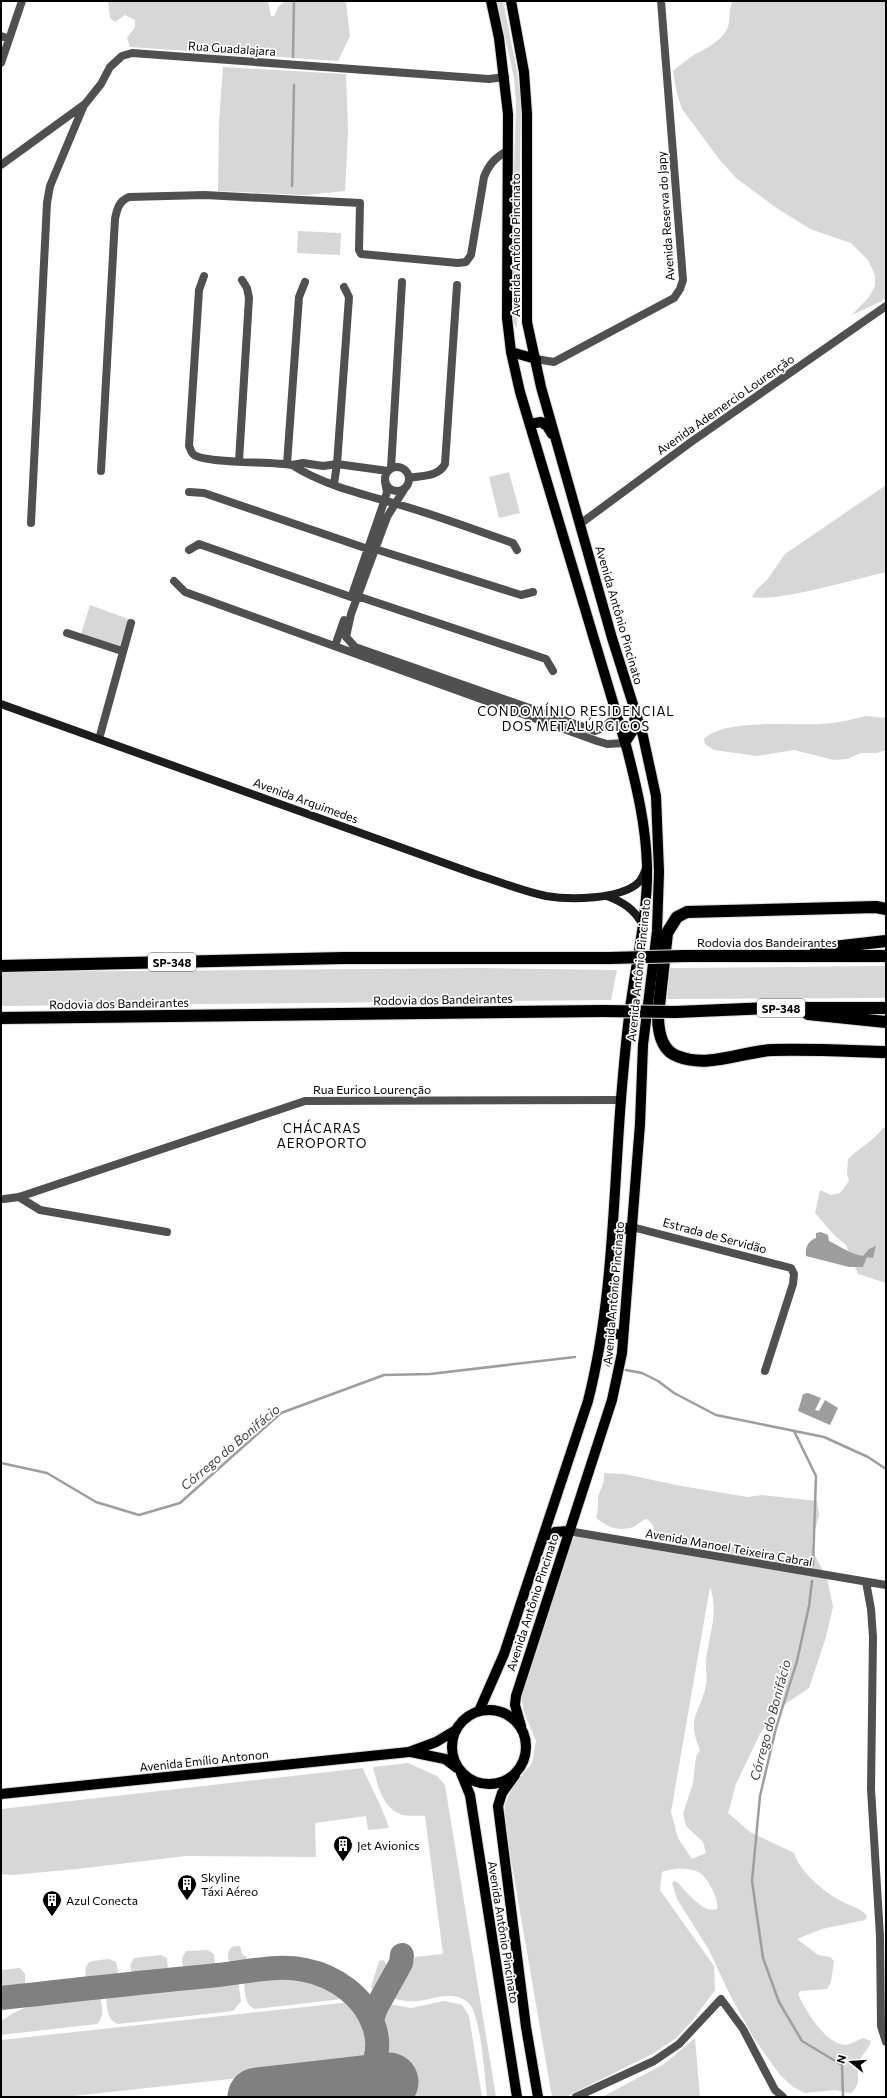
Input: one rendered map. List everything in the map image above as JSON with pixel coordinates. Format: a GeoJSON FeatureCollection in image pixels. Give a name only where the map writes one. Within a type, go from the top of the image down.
{"type":"FeatureCollection","features":[{"type":"Feature","properties":{"kind":"highway"},"geometry":{"type":"LineString","coordinates":[[886,909],[876,907],[800,908],[687,912],[677,917],[667,933],[658,1015],[658,1028],[663,1043],[673,1054],[684,1058],[717,1059],[774,1050],[886,1052]]}},
{"type":"Feature","properties":{"kind":"highway"},"geometry":{"type":"LineString","coordinates":[[754,956],[886,942]]}},
{"type":"Feature","properties":{"kind":"highway","name":"Rodovia dos Bandeirantes"},"geometry":{"type":"LineString","coordinates":[[1,966],[343,958],[886,956]]}},
{"type":"Feature","properties":{"kind":"highway"},"geometry":{"type":"LineString","coordinates":[[771,1008],[817,1016],[886,1022]]}},
{"type":"Feature","properties":{"kind":"highway","name":"Rodovia dos Bandeirantes"},"geometry":{"type":"LineString","coordinates":[[1,1018],[603,1011],[675,1012],[771,1008],[886,1008]]}},
{"type":"Feature","properties":{"kind":"main road","name":"Avenida Antônio Pincinato"},"geometry":{"type":"LineString","coordinates":[[479,1711],[504,1654],[588,1401],[600,1342],[610,1269],[621,1100],[633,987],[644,928],[647,866],[640,802],[625,743],[520,392],[511,352],[506,283],[508,114],[505,77],[491,1]]}},
{"type":"Feature","properties":{"kind":"main road","name":"Avenida Antônio Pincinato"},"geometry":{"type":"LineString","coordinates":[[511,1],[524,72],[528,114],[527,322],[556,439],[612,638],[636,713],[656,796],[659,872],[657,931],[643,1045],[640,1124],[622,1353],[612,1400],[568,1531],[516,1696],[516,1710],[525,1736],[526,1752],[521,1767],[502,1793],[498,1806],[525,2019],[538,2097]]}},
{"type":"Feature","properties":{"kind":"main road"},"geometry":{"type":"LineString","coordinates":[[511,352],[536,359]]}},
{"type":"Feature","properties":{"kind":"main road"},"geometry":{"type":"LineString","coordinates":[[530,424],[541,422],[547,426],[556,439]]}},
{"type":"Feature","properties":{"kind":"main road","name":"Avenida Arquimedes"},"geometry":{"type":"LineString","coordinates":[[1,704],[514,886],[546,896],[576,898],[607,896],[638,883],[647,866]]}},
{"type":"Feature","properties":{"kind":"main road"},"geometry":{"type":"LineString","coordinates":[[625,743],[632,732],[636,713]]}},
{"type":"Feature","properties":{"kind":"main road"},"geometry":{"type":"LineString","coordinates":[[607,896],[619,901],[632,910],[639,917],[644,928]]}},
{"type":"Feature","properties":{"kind":"main road"},"geometry":{"type":"LineString","coordinates":[[612,1241],[623,1229],[632,1227]]}},
{"type":"Feature","properties":{"kind":"main road"},"geometry":{"type":"LineString","coordinates":[[610,1269],[614,1284],[609,1328],[611,1333],[614,1335],[623,1335]]}},
{"type":"Feature","properties":{"kind":"main road"},"geometry":{"type":"LineString","coordinates":[[542,1541],[555,1532],[568,1531]]}},
{"type":"Feature","properties":{"kind":"main road"},"geometry":{"type":"LineString","coordinates":[[409,1752],[436,1742],[456,1730],[470,1715],[479,1711],[491,1710],[503,1712],[513,1718],[521,1726]]}},
{"type":"Feature","properties":{"kind":"main road","name":"Avenida Antônio Pincinato"},"geometry":{"type":"LineString","coordinates":[[456,1730],[452,1749],[470,1795],[517,2097]]}},
{"type":"Feature","properties":{"kind":"main road"},"geometry":{"type":"LineString","coordinates":[[409,1752],[445,1759],[476,1782],[493,1785],[505,1782],[514,1775]]}},
{"type":"Feature","properties":{"kind":"main road","name":"Avenida Emílio Antonon"},"geometry":{"type":"LineString","coordinates":[[1,1794],[409,1752]]}},
{"type":"Feature","properties":{"kind":"street"},"geometry":{"type":"LineString","coordinates":[[1,63],[5,38],[22,1]]}},
{"type":"Feature","properties":{"kind":"street","name":"Avenida Reserva do Japy"},"geometry":{"type":"LineString","coordinates":[[536,359],[554,362],[674,298],[680,289],[683,280],[660,1]]}},
{"type":"Feature","properties":{"kind":"street","name":"Rua Guadalajara"},"geometry":{"type":"LineString","coordinates":[[1,165],[85,104],[101,84],[110,67],[122,56],[132,52],[481,79],[505,77]]}},
{"type":"Feature","properties":{"kind":"street"},"geometry":{"type":"LineString","coordinates":[[31,523],[47,203],[50,186],[85,104]]}},
{"type":"Feature","properties":{"kind":"street"},"geometry":{"type":"LineString","coordinates":[[101,471],[115,219],[119,205],[123,200],[129,197],[184,195],[360,203],[359,250],[361,254],[458,263],[466,262],[471,255],[484,177],[488,167],[495,159],[507,151]]}},
{"type":"Feature","properties":{"kind":"street"},"geometry":{"type":"LineString","coordinates":[[204,276],[199,290],[189,446],[193,454],[200,458],[290,465],[303,464],[323,466],[337,464],[389,470],[403,468],[409,478]]}},
{"type":"Feature","properties":{"kind":"street"},"geometry":{"type":"LineString","coordinates":[[239,461],[249,298],[247,288],[242,280]]}},
{"type":"Feature","properties":{"kind":"street"},"geometry":{"type":"LineString","coordinates":[[290,465],[299,297],[305,282]]}},
{"type":"Feature","properties":{"kind":"street"},"geometry":{"type":"LineString","coordinates":[[335,646],[371,549],[386,492],[385,482],[389,470],[402,282]]}},
{"type":"Feature","properties":{"kind":"street"},"geometry":{"type":"LineString","coordinates":[[409,478],[434,474],[441,471],[445,464],[457,285]]}},
{"type":"Feature","properties":{"kind":"street"},"geometry":{"type":"LineString","coordinates":[[334,484],[337,464],[349,297],[344,287]]}},
{"type":"Feature","properties":{"kind":"street","name":"Avenida Ademercio Lourenção"},"geometry":{"type":"LineString","coordinates":[[580,524],[691,442],[886,306]]}},
{"type":"Feature","properties":{"kind":"street"},"geometry":{"type":"LineString","coordinates":[[290,465],[334,484],[384,502],[397,504],[513,543],[517,550]]}},
{"type":"Feature","properties":{"kind":"street"},"geometry":{"type":"LineString","coordinates":[[371,549],[386,517],[397,504],[409,478]]}},
{"type":"Feature","properties":{"kind":"street"},"geometry":{"type":"LineString","coordinates":[[385,482],[393,490],[405,488]]}},
{"type":"Feature","properties":{"kind":"street"},"geometry":{"type":"LineString","coordinates":[[189,492],[204,493],[371,549],[520,595],[533,592]]}},
{"type":"Feature","properties":{"kind":"street"},"geometry":{"type":"LineString","coordinates":[[189,550],[199,544],[354,597],[546,659],[553,671]]}},
{"type":"Feature","properties":{"kind":"street"},"geometry":{"type":"LineString","coordinates":[[174,581],[185,592],[602,742],[625,743]]}},
{"type":"Feature","properties":{"kind":"street"},"geometry":{"type":"LineString","coordinates":[[354,597],[346,637],[356,647],[595,731],[603,728],[617,715]]}},
{"type":"Feature","properties":{"kind":"street"},"geometry":{"type":"LineString","coordinates":[[99,739],[122,651],[131,623]]}},
{"type":"Feature","properties":{"kind":"street"},"geometry":{"type":"LineString","coordinates":[[67,633],[122,651]]}},
{"type":"Feature","properties":{"kind":"street","name":"Rua Eurico Lourenção"},"geometry":{"type":"LineString","coordinates":[[4,1199],[19,1197],[305,1101],[621,1100]]}},
{"type":"Feature","properties":{"kind":"street"},"geometry":{"type":"LineString","coordinates":[[19,1197],[40,1210],[166,1232]]}},
{"type":"Feature","properties":{"kind":"street","name":"Estrada de Servidão"},"geometry":{"type":"LineString","coordinates":[[632,1227],[791,1268],[794,1274],[792,1284],[765,1371]]}},
{"type":"Feature","properties":{"kind":"street","name":"Avenida Manoel Teixeira Cabral"},"geometry":{"type":"LineString","coordinates":[[568,1531],[886,1585]]}},
{"type":"Feature","properties":{"kind":"street"},"geometry":{"type":"LineString","coordinates":[[866,1582],[871,1609],[873,1637],[871,1789],[880,1936],[881,2026],[886,2042]]}},
{"type":"Feature","properties":{"kind":"street"},"geometry":{"type":"LineString","coordinates":[[576,2097],[654,2061],[679,2044],[721,1999],[743,2030],[775,2090],[783,2097]]}},
{"type":"Feature","properties":{"kind":"shaded area"},"geometry":{"type":"Polygon","coordinates":[[[108,1],[268,1],[271,16],[274,16],[279,6],[286,1],[346,1],[350,36],[338,61],[130,47],[127,38],[135,27],[135,20],[125,15],[115,22],[110,18],[108,1]]]}},
{"type":"Feature","properties":{"kind":"shaded area"},"geometry":{"type":"Polygon","coordinates":[[[497,1],[503,1],[517,71],[521,102],[517,329],[510,316],[516,103],[514,78],[497,1]]]}},
{"type":"Feature","properties":{"kind":"shaded area"},"geometry":{"type":"Polygon","coordinates":[[[733,1],[886,1],[886,299],[852,315],[869,297],[875,286],[875,275],[868,260],[851,243],[810,229],[775,207],[736,178],[719,159],[682,109],[677,94],[673,71],[723,36],[728,27],[730,9],[733,1]]]}},
{"type":"Feature","properties":{"kind":"shaded area"},"geometry":{"type":"Polygon","coordinates":[[[223,67],[346,74],[348,132],[345,191],[306,195],[218,191],[219,123],[223,67]]]}},
{"type":"Feature","properties":{"kind":"shaded area"},"geometry":{"type":"Polygon","coordinates":[[[298,231],[341,233],[340,255],[297,253],[298,231]]]}},
{"type":"Feature","properties":{"kind":"shaded area"},"geometry":{"type":"Polygon","coordinates":[[[509,472],[520,513],[499,518],[489,477],[509,472]]]}},
{"type":"Feature","properties":{"kind":"shaded area"},"geometry":{"type":"Polygon","coordinates":[[[886,485],[886,572],[797,593],[763,598],[752,597],[757,589],[767,580],[785,554],[886,485]]]}},
{"type":"Feature","properties":{"kind":"shaded area"},"geometry":{"type":"Polygon","coordinates":[[[90,605],[131,620],[122,651],[80,637],[90,605]]]}},
{"type":"Feature","properties":{"kind":"shaded area"},"geometry":{"type":"Polygon","coordinates":[[[866,716],[886,718],[886,750],[877,753],[861,753],[847,759],[834,760],[794,750],[757,756],[714,750],[705,744],[704,739],[714,732],[727,728],[760,724],[821,724],[866,716]]]}},
{"type":"Feature","properties":{"kind":"shaded area"},"geometry":{"type":"Polygon","coordinates":[[[886,966],[886,998],[667,999],[670,968],[886,966]]]}},
{"type":"Feature","properties":{"kind":"shaded area"},"geometry":{"type":"Polygon","coordinates":[[[481,968],[617,970],[611,1000],[1,1006],[1,972],[481,968]]]}},
{"type":"Feature","properties":{"kind":"shaded area"},"geometry":{"type":"Polygon","coordinates":[[[886,1127],[886,1283],[858,1274],[846,1245],[835,1236],[815,1213],[820,1190],[831,1195],[840,1193],[849,1181],[847,1174],[848,1159],[886,1127]]]}},
{"type":"Feature","properties":{"kind":"shaded area"},"geometry":{"type":"Polygon","coordinates":[[[821,1232],[828,1235],[829,1241],[859,1255],[863,1256],[869,1249],[876,1246],[873,1258],[867,1257],[863,1267],[849,1267],[806,1256],[808,1245],[816,1238],[816,1233],[821,1232]]]}},
{"type":"Feature","properties":{"kind":"shaded area"},"geometry":{"type":"Polygon","coordinates":[[[808,1393],[821,1398],[815,1410],[819,1411],[825,1400],[838,1408],[830,1425],[798,1411],[803,1394],[808,1393]]]}},
{"type":"Feature","properties":{"kind":"shaded area"},"geometry":{"type":"Polygon","coordinates":[[[604,1473],[624,1474],[681,1486],[748,1497],[762,1495],[817,1501],[819,1515],[812,1541],[814,1554],[827,1578],[833,1607],[826,1637],[809,1688],[775,1711],[760,1734],[736,1784],[728,1813],[750,1832],[794,1853],[801,1867],[813,1881],[827,1892],[858,1909],[867,1916],[865,1920],[822,1929],[797,1939],[818,1955],[830,1957],[834,1961],[831,1982],[827,1989],[801,1991],[798,1994],[817,2026],[831,2039],[838,2043],[846,2045],[863,2038],[871,2041],[858,2064],[858,2080],[851,2093],[835,2090],[805,2093],[793,2087],[780,2075],[753,2037],[728,1991],[709,1950],[677,1899],[672,1883],[674,1881],[677,1882],[701,1905],[712,1910],[717,1909],[717,1900],[715,1895],[703,1875],[696,1871],[681,1869],[662,1872],[660,1890],[714,1966],[715,1990],[693,2020],[676,2038],[654,2053],[566,2097],[552,2097],[505,1825],[505,1804],[514,1785],[532,1763],[536,1741],[524,1712],[520,1688],[568,1542],[576,1536],[718,1556],[723,1550],[720,1546],[697,1548],[670,1544],[658,1537],[653,1525],[647,1519],[633,1527],[623,1529],[613,1528],[605,1524],[596,1518],[598,1511],[598,1499],[604,1473]],[[710,1587],[671,1812],[678,1838],[692,1859],[706,1853],[703,1842],[686,1826],[683,1814],[693,1783],[696,1757],[700,1750],[694,1730],[694,1723],[707,1682],[706,1660],[714,1606],[710,1587]]]}},
{"type":"Feature","properties":{"kind":"shaded area"},"geometry":{"type":"Polygon","coordinates":[[[408,1763],[437,1776],[445,1785],[496,2097],[487,2097],[482,2050],[477,2024],[471,2006],[467,2002],[461,1998],[453,1996],[444,1996],[417,2001],[392,1998],[415,1957],[443,1954],[425,1816],[408,1816],[394,1811],[381,1794],[373,1767],[408,1763]]]}},
{"type":"Feature","properties":{"kind":"shaded area"},"geometry":{"type":"Polygon","coordinates":[[[363,1768],[384,1813],[389,1828],[368,1830],[366,1816],[315,1823],[316,1857],[186,1856],[77,1869],[12,1875],[1,1874],[1,1809],[363,1768]]]}},
{"type":"Feature","properties":{"kind":"shaded area"},"geometry":{"type":"Polygon","coordinates":[[[234,1946],[240,1946],[242,1954],[247,1957],[241,1966],[233,1966],[229,1961],[229,1950],[234,1946]]]}},
{"type":"Feature","properties":{"kind":"shaded area"},"geometry":{"type":"Polygon","coordinates":[[[208,1950],[214,1954],[215,1964],[211,1969],[191,1972],[183,1968],[182,1958],[186,1951],[208,1950]]]}},
{"type":"Feature","properties":{"kind":"shaded area"},"geometry":{"type":"Polygon","coordinates":[[[161,1955],[167,1958],[167,1973],[160,1976],[136,1978],[133,1976],[130,1966],[134,1958],[161,1955]]]}},
{"type":"Feature","properties":{"kind":"shaded area"},"geometry":{"type":"Polygon","coordinates":[[[109,1959],[116,1962],[118,1971],[115,1979],[99,1983],[90,1982],[86,1975],[88,1964],[94,1961],[109,1959]]]}},
{"type":"Feature","properties":{"kind":"shaded area"},"geometry":{"type":"Polygon","coordinates":[[[383,1960],[388,1967],[387,1974],[380,1986],[373,1992],[371,1987],[379,1961],[383,1960]]]}},
{"type":"Feature","properties":{"kind":"shaded area"},"geometry":{"type":"Polygon","coordinates":[[[20,1968],[25,1974],[25,1986],[22,1989],[1,1992],[1,1970],[20,1968]]]}},
{"type":"Feature","properties":{"kind":"shaded area"},"geometry":{"type":"Polygon","coordinates":[[[283,1975],[309,1977],[339,1991],[346,1997],[342,1999],[255,2009],[248,2004],[245,1997],[244,1979],[283,1975]]]}},
{"type":"Feature","properties":{"kind":"shaded area"},"geometry":{"type":"Polygon","coordinates":[[[238,1980],[241,2001],[233,2011],[118,2024],[111,2019],[107,2008],[106,1995],[238,1980]]]}},
{"type":"Feature","properties":{"kind":"shaded area"},"geometry":{"type":"Polygon","coordinates":[[[97,1995],[100,1997],[102,2004],[102,2014],[100,2021],[97,2024],[1,2035],[1,2021],[24,2008],[47,2001],[97,1995]]]}},
{"type":"Feature","properties":{"kind":"shaded area"},"geometry":{"type":"Polygon","coordinates":[[[444,2001],[462,2005],[469,2016],[482,2097],[394,2097],[382,2024],[388,2004],[411,2008],[444,2001]]]}},
{"type":"Feature","properties":{"kind":"shaded area"},"geometry":{"type":"Polygon","coordinates":[[[351,2002],[364,2017],[369,2035],[365,2053],[360,2060],[352,2066],[64,2097],[1,2097],[1,2040],[351,2002]]]}},
{"type":"Feature","properties":{"kind":"shaded area"},"geometry":{"type":"Polygon","coordinates":[[[695,2038],[700,2097],[602,2097],[664,2064],[695,2038]]]}},
{"type":"Feature","properties":{"kind":"waterway"},"geometry":{"type":"LineString","coordinates":[[293,57],[294,1]]}},
{"type":"Feature","properties":{"kind":"waterway"},"geometry":{"type":"LineString","coordinates":[[292,186],[294,85]]}},
{"type":"Feature","properties":{"kind":"waterway","name":"Córrego do Bonifácio"},"geometry":{"type":"LineString","coordinates":[[1,1463],[47,1473],[96,1502],[139,1515],[180,1503],[281,1413],[384,1375],[430,1374],[575,1357]]}},
{"type":"Feature","properties":{"kind":"waterway","name":"Córrego do Bonifácio"},"geometry":{"type":"LineString","coordinates":[[626,1370],[642,1373],[658,1381],[674,1393],[716,1415],[824,1437],[868,1457],[886,1469]]}},
{"type":"Feature","properties":{"kind":"waterway"},"geometry":{"type":"LineString","coordinates":[[794,1431],[816,1476],[813,1565]]}},
{"type":"Feature","properties":{"kind":"waterway","name":"Córrego do Bonifácio"},"geometry":{"type":"LineString","coordinates":[[812,1581],[809,1606],[797,1661],[776,1728],[760,1796],[752,1881],[763,1958],[779,2002],[802,2041],[842,2065],[843,2097]]}},
{"type":"Feature","properties":{"kind":"taxiway"},"geometry":{"type":"LineString","coordinates":[[372,2020],[376,2008],[401,1963],[402,1955]]}},
{"type":"Feature","properties":{"kind":"taxiway"},"geometry":{"type":"LineString","coordinates":[[1,1998],[262,1969],[294,1968],[305,1970],[327,1977],[347,1989],[363,2005],[369,2015],[374,2026],[377,2051],[372,2066],[357,2086],[373,2097]]}},
{"type":"Feature","properties":{"kind":"runway"},"geometry":{"type":"LineString","coordinates":[[257,2097],[389,2082]]}},
{"type":"Feature","properties":{"kind":"place","name":"Jet Avionics"},"geometry":{"type":"Point","coordinates":[343,1862]}},
{"type":"Feature","properties":{"kind":"place","name":"Skyline Táxi Aéreo"},"geometry":{"type":"Point","coordinates":[187,1901]}},
{"type":"Feature","properties":{"kind":"place","name":"Azul Conecta"},"geometry":{"type":"Point","coordinates":[52,1917]}},
{"type":"Feature","properties":{"kind":"district","name":"CONDOMÍNIO RESIDENCIAL DOS METALÚRGICOS"},"geometry":{"type":"Point","coordinates":[576,718]}},
{"type":"Feature","properties":{"kind":"district","name":"CHÁCARAS AEROPORTO"},"geometry":{"type":"Point","coordinates":[322,1136]}}]}
